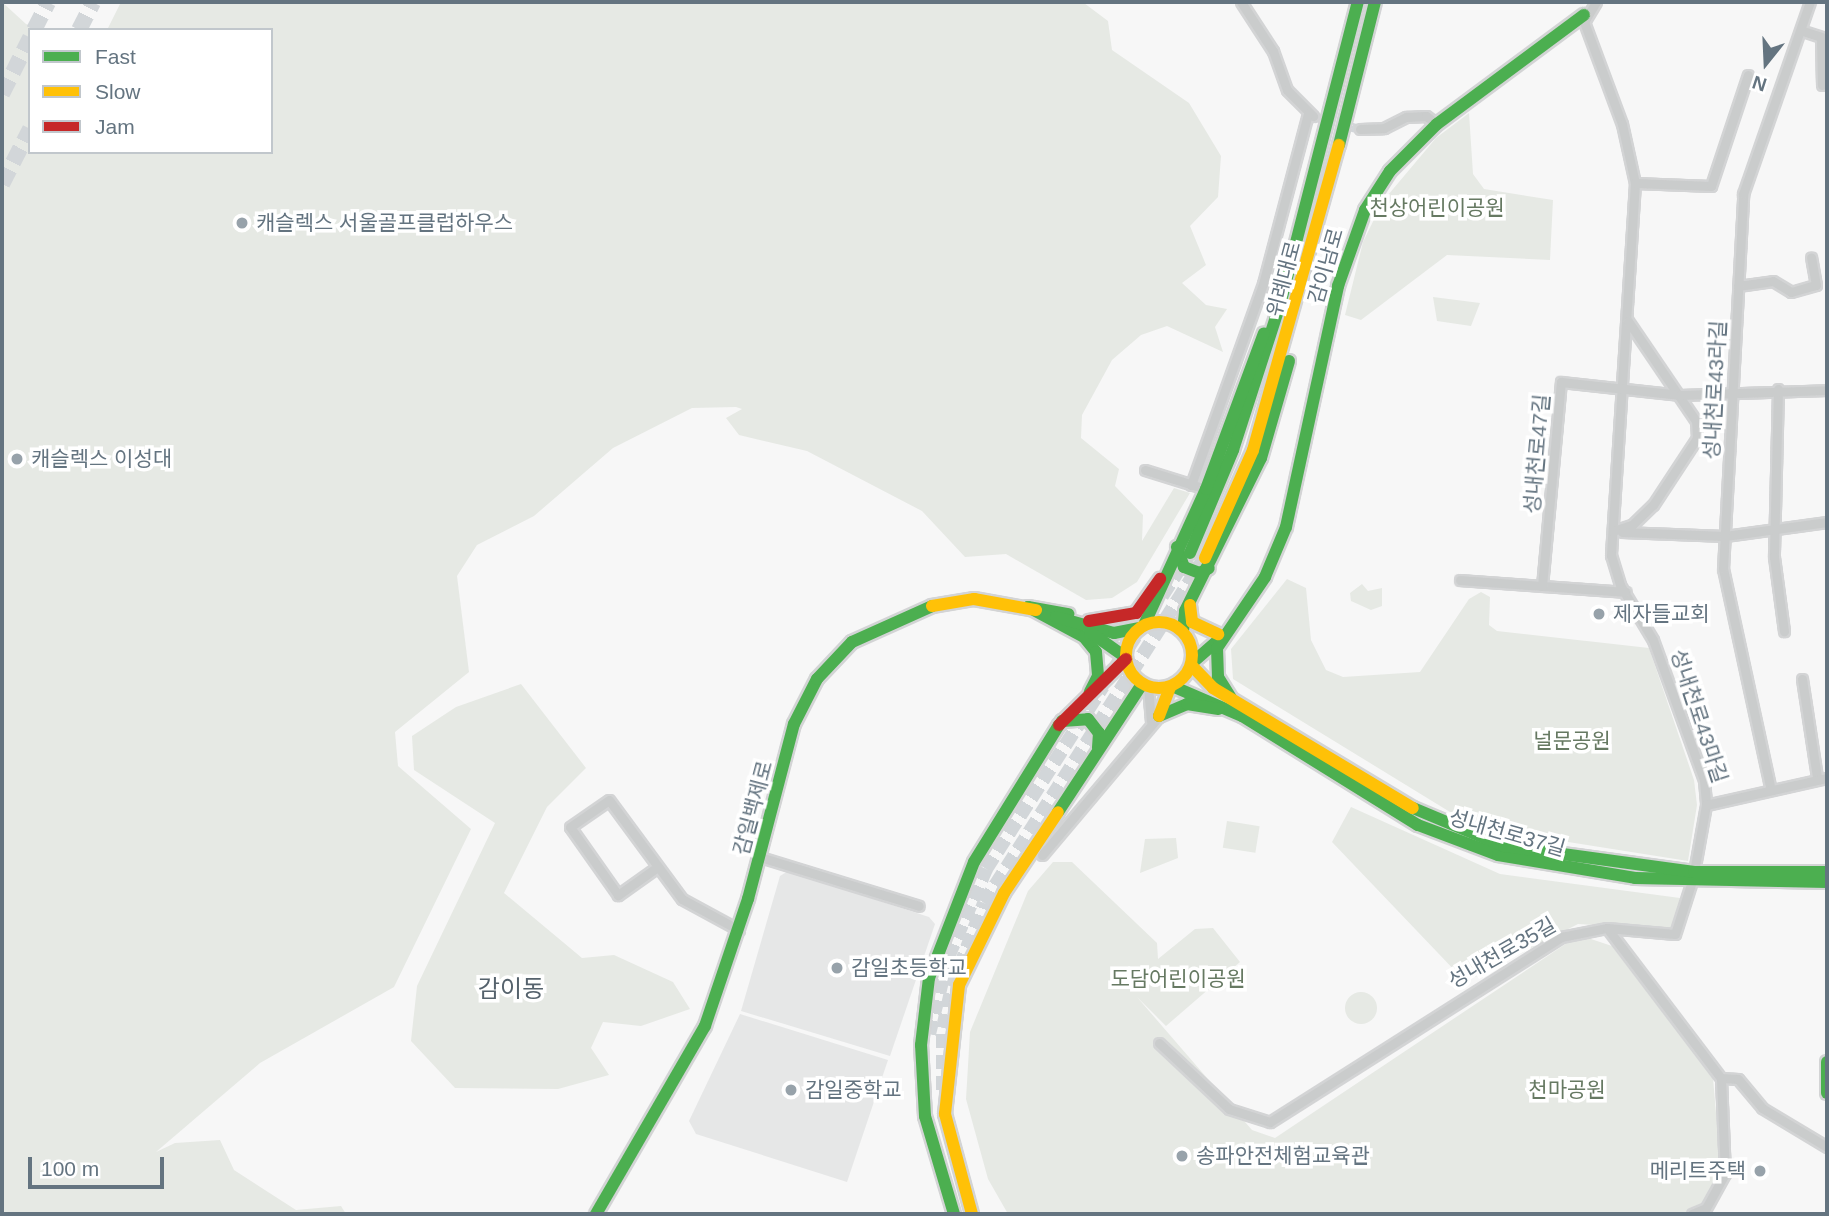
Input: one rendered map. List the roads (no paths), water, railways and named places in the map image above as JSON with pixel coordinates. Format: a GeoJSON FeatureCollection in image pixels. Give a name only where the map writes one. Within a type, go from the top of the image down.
{"type":"FeatureCollection","features":[{"type":"Feature","properties":{"kind":"main road","name":"위례대로"},"geometry":{"type":"LineString","coordinates":[[1190,553],[1233,450],[1281,301],[1358,2]]}},
{"type":"Feature","properties":{"kind":"main road","name":"위례대로"},"geometry":{"type":"LineString","coordinates":[[1184,634],[1207,563],[1241,508],[1284,392],[1297,308],[1375,2]]}},
{"type":"Feature","properties":{"kind":"main road","name":"감이남로"},"geometry":{"type":"LineString","coordinates":[[1191,664],[1222,633],[1265,577],[1286,527],[1356,227],[1390,171],[1437,124],[1584,15]]}},
{"type":"Feature","properties":{"kind":"main road"},"geometry":{"type":"LineString","coordinates":[[1028,607],[1113,622],[1136,613],[1161,576],[1206,489],[1255,349],[1281,301]]}},
{"type":"Feature","properties":{"kind":"main road"},"geometry":{"type":"LineString","coordinates":[[1177,547],[1184,567],[1207,563]]}},
{"type":"Feature","properties":{"kind":"main road"},"geometry":{"type":"LineString","coordinates":[[954,1214],[925,1116],[921,1045],[929,978],[974,862],[1061,722],[1125,658],[1142,626],[1161,576]]}},
{"type":"Feature","properties":{"kind":"main road"},"geometry":{"type":"LineString","coordinates":[[1196,591],[1192,622],[1222,633]]}},
{"type":"Feature","properties":{"kind":"main road","name":"감일백제로"},"geometry":{"type":"LineString","coordinates":[[596,1214],[705,1026],[739,930],[794,724],[817,679],[852,642],[914,609],[950,601],[1028,607],[1085,627]]}},
{"type":"Feature","properties":{"kind":"main road"},"geometry":{"type":"LineString","coordinates":[[1028,607],[1084,637],[1096,652],[1098,676],[1086,698]]}},
{"type":"Feature","properties":{"kind":"main road"},"geometry":{"type":"LineString","coordinates":[[1085,627],[1126,633],[1142,626],[1166,622],[1184,634],[1203,640],[1222,633]]}},
{"type":"Feature","properties":{"kind":"main road"},"geometry":{"type":"LineString","coordinates":[[1085,627],[1125,658],[1145,685]]}},
{"type":"Feature","properties":{"kind":"main road"},"geometry":{"type":"LineString","coordinates":[[1222,633],[1216,668],[1231,698]]}},
{"type":"Feature","properties":{"kind":"main road"},"geometry":{"type":"LineString","coordinates":[[1155,720],[1171,686],[1191,664],[1184,634]]}},
{"type":"Feature","properties":{"kind":"main road","name":"성내천로37길"},"geometry":{"type":"LineString","coordinates":[[1191,664],[1231,698],[1425,828],[1497,855],[1563,871],[1827,882]]}},
{"type":"Feature","properties":{"kind":"main road"},"geometry":{"type":"LineString","coordinates":[[1145,685],[1171,686]]}},
{"type":"Feature","properties":{"kind":"main road"},"geometry":{"type":"LineString","coordinates":[[972,1214],[945,1114],[959,985],[1004,893],[1098,748],[1145,685]]}},
{"type":"Feature","properties":{"kind":"main road","name":"성내천로37길"},"geometry":{"type":"LineString","coordinates":[[1171,686],[1242,716],[1348,775]]}},
{"type":"Feature","properties":{"kind":"main road"},"geometry":{"type":"LineString","coordinates":[[1155,720],[1187,704],[1242,716]]}},
{"type":"Feature","properties":{"kind":"main road"},"geometry":{"type":"LineString","coordinates":[[1061,722],[1088,719],[1099,733],[1098,748]]}},
{"type":"Feature","properties":{"kind":"main road","name":"성내천로37길"},"geometry":{"type":"LineString","coordinates":[[1693,877],[1827,872]]}},
{"type":"Feature","properties":{"kind":"main road"},"geometry":{"type":"LineString","coordinates":[[1827,1064],[1827,1093]]}},
{"type":"Feature","properties":{"kind":"street"},"geometry":{"type":"LineString","coordinates":[[1191,485],[1263,284],[1311,115],[1287,90],[1268,42],[1241,2]]}},
{"type":"Feature","properties":{"kind":"street","name":"감이남로"},"geometry":{"type":"LineString","coordinates":[[1584,15],[1596,2]]}},
{"type":"Feature","properties":{"kind":"street","name":"성내천로43라길"},"geometry":{"type":"LineString","coordinates":[[1770,786],[1723,569],[1743,194],[1803,31],[1810,2]]}},
{"type":"Feature","properties":{"kind":"street","name":"성내천로43마길"},"geometry":{"type":"LineString","coordinates":[[1584,15],[1635,183],[1611,555],[1626,592],[1653,640],[1704,780],[1706,805],[1693,877],[1675,934],[1607,928]]}},
{"type":"Feature","properties":{"kind":"street"},"geometry":{"type":"LineString","coordinates":[[1803,31],[1821,35],[1822,85]]}},
{"type":"Feature","properties":{"kind":"street"},"geometry":{"type":"LineString","coordinates":[[1635,183],[1711,186],[1748,75]]}},
{"type":"Feature","properties":{"kind":"street"},"geometry":{"type":"LineString","coordinates":[[1360,129],[1384,128],[1406,117],[1426,116],[1437,124]]}},
{"type":"Feature","properties":{"kind":"street"},"geometry":{"type":"LineString","coordinates":[[1738,286],[1773,281],[1791,292],[1816,285],[1811,257]]}},
{"type":"Feature","properties":{"kind":"street"},"geometry":{"type":"LineString","coordinates":[[1613,531],[1632,525],[1653,505],[1698,438],[1696,421],[1628,321]]}},
{"type":"Feature","properties":{"kind":"street","name":"성내천로47길"},"geometry":{"type":"LineString","coordinates":[[1542,586],[1560,382],[1680,395],[1778,389],[1827,390]]}},
{"type":"Feature","properties":{"kind":"street"},"geometry":{"type":"LineString","coordinates":[[1778,389],[1774,531],[1784,631]]}},
{"type":"Feature","properties":{"kind":"street"},"geometry":{"type":"LineString","coordinates":[[1145,470],[1206,489]]}},
{"type":"Feature","properties":{"kind":"street"},"geometry":{"type":"LineString","coordinates":[[1613,531],[1725,536],[1827,522]]}},
{"type":"Feature","properties":{"kind":"street"},"geometry":{"type":"LineString","coordinates":[[1460,580],[1626,592]]}},
{"type":"Feature","properties":{"kind":"street"},"geometry":{"type":"LineString","coordinates":[[1706,805],[1770,786],[1822,777],[1802,679]]}},
{"type":"Feature","properties":{"kind":"street"},"geometry":{"type":"LineString","coordinates":[[1042,855],[1155,720],[1154,702],[1145,685]]}},
{"type":"Feature","properties":{"kind":"street"},"geometry":{"type":"LineString","coordinates":[[656,868],[618,894],[570,827],[609,800],[656,868],[706,917],[739,930]]}},
{"type":"Feature","properties":{"kind":"street"},"geometry":{"type":"LineString","coordinates":[[760,857],[919,906]]}},
{"type":"Feature","properties":{"kind":"street"},"geometry":{"type":"LineString","coordinates":[[1607,928],[1721,1078],[1725,1174],[1706,1208],[1692,1214]]}},
{"type":"Feature","properties":{"kind":"street","name":"성내천로35길"},"geometry":{"type":"LineString","coordinates":[[1159,1043],[1228,1109],[1270,1122],[1561,937],[1607,928]]}},
{"type":"Feature","properties":{"kind":"street"},"geometry":{"type":"LineString","coordinates":[[1721,1078],[1738,1079],[1762,1108],[1827,1147]]}},
{"type":"Feature","properties":{"kind":"tunnel"},"geometry":{"type":"LineString","coordinates":[[35,28],[48,2]]}},
{"type":"Feature","properties":{"kind":"tunnel"},"geometry":{"type":"LineString","coordinates":[[80,28],[93,2]]}},
{"type":"Feature","properties":{"kind":"tunnel"},"geometry":{"type":"LineString","coordinates":[[2,94],[28,42]]}},
{"type":"Feature","properties":{"kind":"tunnel"},"geometry":{"type":"LineString","coordinates":[[1313,116],[1360,129]]}},
{"type":"Feature","properties":{"kind":"tunnel"},"geometry":{"type":"LineString","coordinates":[[2,184],[28,133]]}},
{"type":"Feature","properties":{"kind":"tunnel"},"geometry":{"type":"LineString","coordinates":[[1162,596],[1187,557]]}},
{"type":"Feature","properties":{"kind":"tunnel"},"geometry":{"type":"LineString","coordinates":[[943,1090],[943,1028],[952,987],[984,903],[1202,562]]}},
{"type":"Feature","properties":{"kind":"tunnel"},"geometry":{"type":"LineString","coordinates":[[1116,666],[1147,619]]}},
{"type":"Feature","properties":{"kind":"tunnel"},"geometry":{"type":"LineString","coordinates":[[929,1034],[948,957],[986,869],[1103,686]]}},
{"type":"Feature","properties":{"kind":"place","name":"캐슬렉스 서울골프클럽하우스"},"geometry":{"type":"Point","coordinates":[242,223]}},
{"type":"Feature","properties":{"kind":"place","name":"캐슬렉스 이성대"},"geometry":{"type":"Point","coordinates":[17,459]}},
{"type":"Feature","properties":{"kind":"place","name":"제자들교회"},"geometry":{"type":"Point","coordinates":[1599,614]}},
{"type":"Feature","properties":{"kind":"place","name":"감일초등학교"},"geometry":{"type":"Point","coordinates":[837,968]}},
{"type":"Feature","properties":{"kind":"place","name":"감일중학교"},"geometry":{"type":"Point","coordinates":[791,1090]}},
{"type":"Feature","properties":{"kind":"place","name":"송파안전체험교육관"},"geometry":{"type":"Point","coordinates":[1182,1156]}},
{"type":"Feature","properties":{"kind":"place","name":"메리트주택"},"geometry":{"type":"Point","coordinates":[1760,1171]}},
{"type":"Feature","properties":{"kind":"district","name":"감이동"},"geometry":{"type":"Point","coordinates":[511,989]}},
{"type":"Feature","properties":{"kind":"park label","name":"천상어린이공원"},"geometry":{"type":"Point","coordinates":[1437,208]}},
{"type":"Feature","properties":{"kind":"park label","name":"널문공원"},"geometry":{"type":"Point","coordinates":[1572,741]}},
{"type":"Feature","properties":{"kind":"park label","name":"도담어린이공원"},"geometry":{"type":"Point","coordinates":[1178,979]}},
{"type":"Feature","properties":{"kind":"park label","name":"천마공원"},"geometry":{"type":"Point","coordinates":[1567,1090]}}]}
